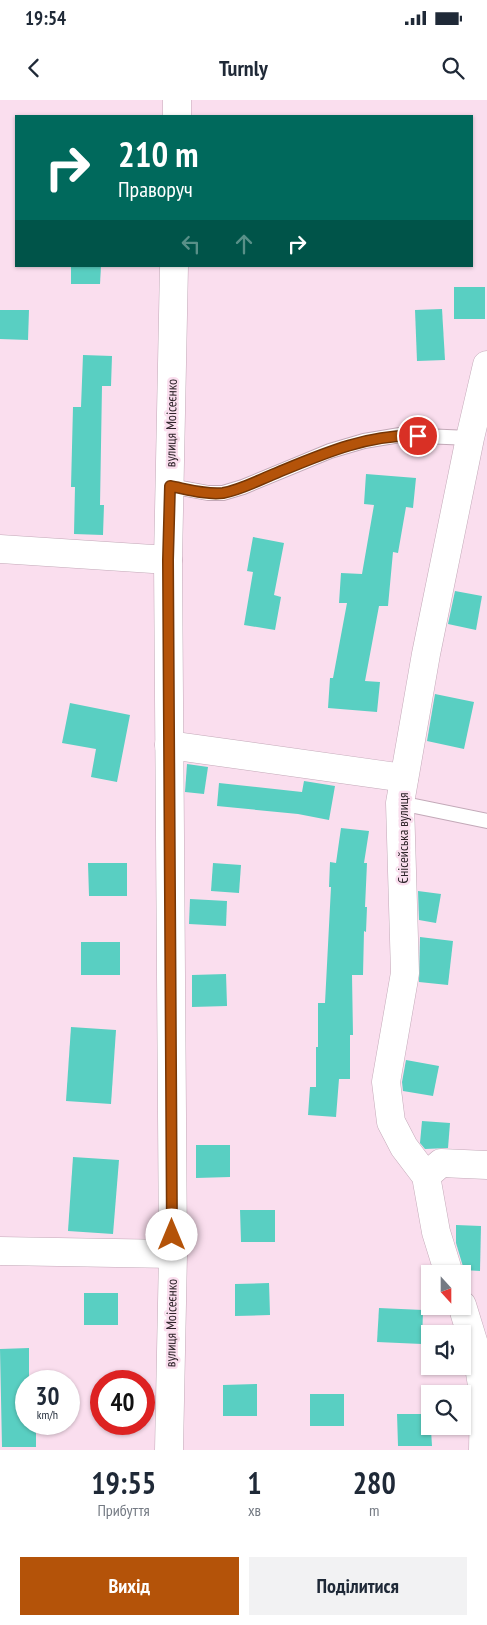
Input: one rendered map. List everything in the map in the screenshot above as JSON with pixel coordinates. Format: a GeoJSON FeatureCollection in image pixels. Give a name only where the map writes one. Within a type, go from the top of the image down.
{"type":"FeatureCollection","features":[{"type":"Feature","properties":{"kind":"street"},"geometry":{"type":"LineString","coordinates":[[177,100],[177,115]]}},
{"type":"Feature","properties":{"kind":"street","name":"вулиця Моісеєнко"},"geometry":{"type":"LineString","coordinates":[[169,1450],[172,1254],[168,560],[174,267]]}},
{"type":"Feature","properties":{"kind":"street","name":"Єнісейська вулиця"},"geometry":{"type":"LineString","coordinates":[[446,1265],[436,1232],[426,1176],[404,1147],[391,1122],[386,1082],[405,973],[402,790],[426,654],[470,438],[487,365]]}},
{"type":"Feature","properties":{"kind":"street"},"geometry":{"type":"LineString","coordinates":[[0,549],[168,560]]}},
{"type":"Feature","properties":{"kind":"street"},"geometry":{"type":"LineString","coordinates":[[170,745],[402,790]]}},
{"type":"Feature","properties":{"kind":"street"},"geometry":{"type":"LineString","coordinates":[[426,1176],[441,1163],[487,1165]]}},
{"type":"Feature","properties":{"kind":"street"},"geometry":{"type":"LineString","coordinates":[[0,1251],[172,1254]]}},
{"type":"Feature","properties":{"kind":"street"},"geometry":{"type":"LineString","coordinates":[[471,1307],[484,1398],[483,1450]]}},
{"type":"Feature","properties":{"kind":"lane"},"geometry":{"type":"LineString","coordinates":[[170,486],[208,493],[223,493],[243,487],[330,451],[364,441],[400,435],[470,438]]}},
{"type":"Feature","properties":{"kind":"lane"},"geometry":{"type":"LineString","coordinates":[[402,790],[487,821]]}},
{"type":"Feature","properties":{"kind":"building"},"geometry":{"type":"Polygon","coordinates":[[[71,267],[101,267],[100,284],[71,284],[71,267]]]}},
{"type":"Feature","properties":{"kind":"building"},"geometry":{"type":"Polygon","coordinates":[[[454,287],[485,287],[485,319],[454,319],[454,287]]]}},
{"type":"Feature","properties":{"kind":"building"},"geometry":{"type":"Polygon","coordinates":[[[442,309],[445,360],[417,361],[415,310],[442,309]]]}},
{"type":"Feature","properties":{"kind":"building"},"geometry":{"type":"Polygon","coordinates":[[[0,310],[29,310],[28,340],[0,339],[0,310]]]}},
{"type":"Feature","properties":{"kind":"building"},"geometry":{"type":"Polygon","coordinates":[[[83,355],[112,356],[111,386],[102,386],[100,505],[104,505],[103,535],[74,534],[75,487],[71,487],[73,407],[81,407],[83,355]]]}},
{"type":"Feature","properties":{"kind":"building"},"geometry":{"type":"Polygon","coordinates":[[[366,474],[416,478],[413,508],[406,507],[398,553],[393,552],[388,606],[379,606],[365,681],[380,682],[377,712],[328,708],[330,678],[333,678],[347,603],[339,603],[341,573],[362,574],[374,505],[364,504],[366,474]]]}},
{"type":"Feature","properties":{"kind":"building"},"geometry":{"type":"Polygon","coordinates":[[[253,537],[284,543],[274,595],[281,597],[275,630],[244,625],[253,572],[247,571],[253,537]]]}},
{"type":"Feature","properties":{"kind":"building"},"geometry":{"type":"Polygon","coordinates":[[[455,591],[482,596],[476,630],[448,624],[455,591]]]}},
{"type":"Feature","properties":{"kind":"building"},"geometry":{"type":"Polygon","coordinates":[[[435,694],[474,702],[464,749],[427,741],[435,694]]]}},
{"type":"Feature","properties":{"kind":"building"},"geometry":{"type":"Polygon","coordinates":[[[70,703],[130,715],[117,782],[91,777],[96,749],[62,743],[70,703]]]}},
{"type":"Feature","properties":{"kind":"building"},"geometry":{"type":"Polygon","coordinates":[[[187,764],[208,767],[204,794],[185,792],[187,764]]]}},
{"type":"Feature","properties":{"kind":"building"},"geometry":{"type":"Polygon","coordinates":[[[304,781],[335,786],[329,820],[298,814],[217,806],[219,783],[302,792],[304,781]]]}},
{"type":"Feature","properties":{"kind":"building"},"geometry":{"type":"Polygon","coordinates":[[[341,828],[369,831],[364,863],[367,863],[365,907],[367,907],[366,932],[364,931],[363,975],[352,975],[353,1035],[350,1035],[350,1079],[339,1079],[336,1117],[308,1115],[310,1087],[316,1087],[318,1003],[325,1003],[331,887],[329,887],[330,862],[336,863],[341,828]]]}},
{"type":"Feature","properties":{"kind":"building"},"geometry":{"type":"Polygon","coordinates":[[[88,863],[127,863],[127,896],[89,896],[88,863]]]}},
{"type":"Feature","properties":{"kind":"building"},"geometry":{"type":"Polygon","coordinates":[[[213,863],[241,865],[239,893],[211,891],[213,863]]]}},
{"type":"Feature","properties":{"kind":"building"},"geometry":{"type":"Polygon","coordinates":[[[418,891],[441,894],[436,923],[419,920],[418,891]]]}},
{"type":"Feature","properties":{"kind":"building"},"geometry":{"type":"Polygon","coordinates":[[[190,899],[227,901],[226,926],[189,924],[190,899]]]}},
{"type":"Feature","properties":{"kind":"building"},"geometry":{"type":"Polygon","coordinates":[[[420,937],[453,941],[448,985],[419,982],[420,937]]]}},
{"type":"Feature","properties":{"kind":"building"},"geometry":{"type":"Polygon","coordinates":[[[81,942],[120,942],[120,975],[81,975],[81,942]]]}},
{"type":"Feature","properties":{"kind":"building"},"geometry":{"type":"Polygon","coordinates":[[[226,974],[227,1006],[192,1007],[192,975],[226,974]]]}},
{"type":"Feature","properties":{"kind":"building"},"geometry":{"type":"Polygon","coordinates":[[[71,1027],[116,1030],[111,1104],[66,1101],[71,1027]]]}},
{"type":"Feature","properties":{"kind":"building"},"geometry":{"type":"Polygon","coordinates":[[[406,1060],[439,1066],[433,1096],[403,1091],[402,1082],[406,1060]]]}},
{"type":"Feature","properties":{"kind":"building"},"geometry":{"type":"Polygon","coordinates":[[[422,1121],[450,1123],[448,1148],[425,1149],[420,1143],[422,1121]]]}},
{"type":"Feature","properties":{"kind":"building"},"geometry":{"type":"Polygon","coordinates":[[[196,1145],[230,1145],[230,1177],[196,1178],[196,1145]]]}},
{"type":"Feature","properties":{"kind":"building"},"geometry":{"type":"Polygon","coordinates":[[[73,1157],[119,1160],[113,1234],[68,1231],[73,1157]]]}},
{"type":"Feature","properties":{"kind":"building"},"geometry":{"type":"Polygon","coordinates":[[[240,1210],[275,1210],[275,1242],[241,1242],[240,1210]]]}},
{"type":"Feature","properties":{"kind":"building"},"geometry":{"type":"Polygon","coordinates":[[[456,1225],[481,1226],[480,1271],[471,1270],[471,1265],[463,1265],[456,1243],[456,1225]]]}},
{"type":"Feature","properties":{"kind":"building"},"geometry":{"type":"Polygon","coordinates":[[[269,1283],[270,1315],[235,1316],[235,1284],[269,1283]]]}},
{"type":"Feature","properties":{"kind":"building"},"geometry":{"type":"Polygon","coordinates":[[[84,1293],[118,1293],[118,1325],[84,1325],[84,1293]]]}},
{"type":"Feature","properties":{"kind":"building"},"geometry":{"type":"Polygon","coordinates":[[[379,1308],[421,1310],[421,1315],[423,1315],[421,1344],[377,1342],[379,1308]]]}},
{"type":"Feature","properties":{"kind":"building"},"geometry":{"type":"Polygon","coordinates":[[[29,1348],[29,1370],[15,1370],[15,1435],[36,1435],[36,1447],[2,1447],[0,1349],[29,1348]]]}},
{"type":"Feature","properties":{"kind":"building"},"geometry":{"type":"Polygon","coordinates":[[[257,1384],[257,1416],[223,1416],[223,1385],[257,1384]]]}},
{"type":"Feature","properties":{"kind":"building"},"geometry":{"type":"Polygon","coordinates":[[[310,1394],[344,1394],[344,1426],[310,1426],[310,1394]]]}},
{"type":"Feature","properties":{"kind":"building"},"geometry":{"type":"Polygon","coordinates":[[[397,1414],[421,1414],[421,1435],[431,1435],[432,1446],[398,1446],[397,1414]]]}},
{"type":"Feature","properties":{"kind":"route"},"geometry":{"type":"LineString","coordinates":[[172,1235],[168,560],[170,486],[208,493],[223,493],[243,487],[330,451],[364,441],[400,435],[418,436]]}}]}
